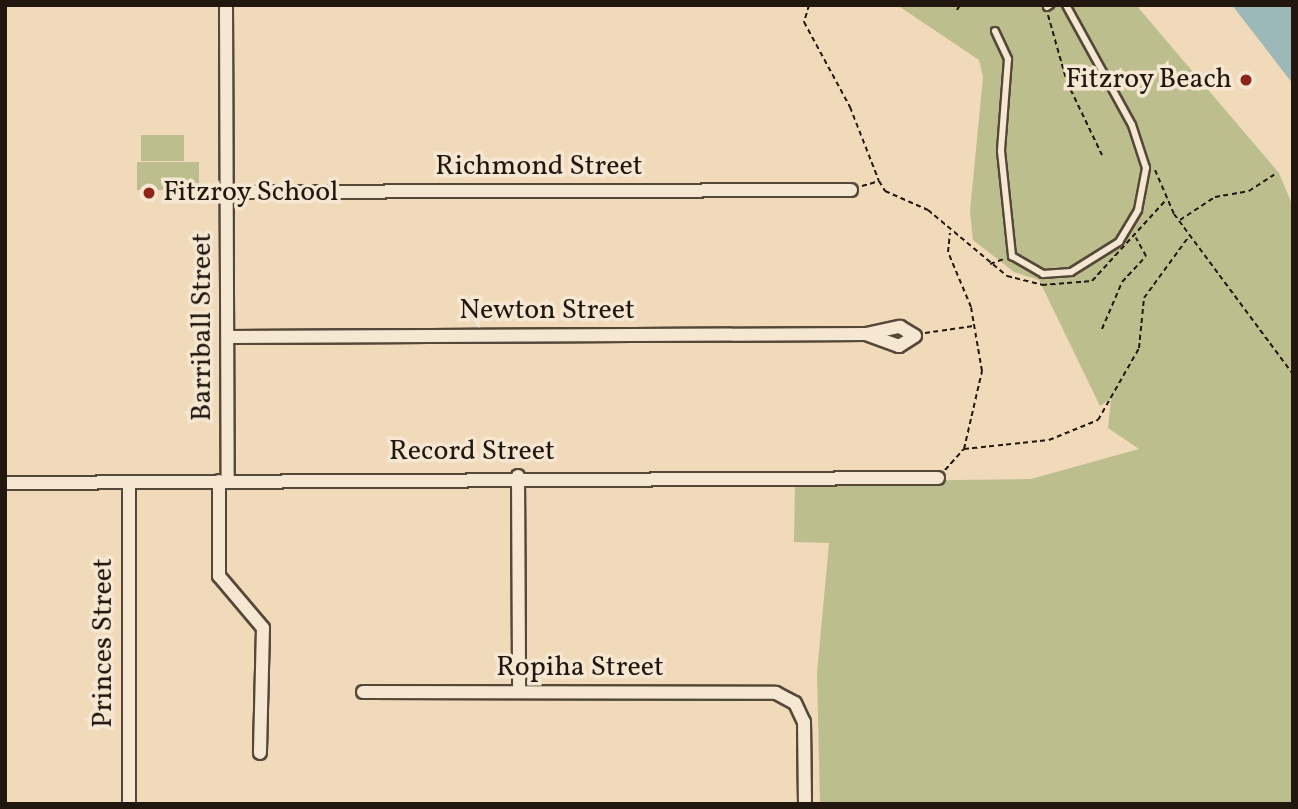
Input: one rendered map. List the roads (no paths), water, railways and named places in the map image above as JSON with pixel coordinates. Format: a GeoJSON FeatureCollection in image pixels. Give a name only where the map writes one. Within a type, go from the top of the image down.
{"type":"FeatureCollection","features":[{"type":"Feature","properties":{"kind":"street","name":"Barriball Street"},"geometry":{"type":"LineString","coordinates":[[226,5],[228,337],[219,576],[262,628],[260,753]]}},
{"type":"Feature","properties":{"kind":"street","name":"Richmond Street"},"geometry":{"type":"LineString","coordinates":[[227,192],[851,190]]}},
{"type":"Feature","properties":{"kind":"street","name":"Newton Street"},"geometry":{"type":"LineString","coordinates":[[228,337],[866,334],[900,327],[915,336],[899,346],[866,334]]}},
{"type":"Feature","properties":{"kind":"street","name":"Record Street"},"geometry":{"type":"LineString","coordinates":[[5,483],[518,476],[938,478]]}},
{"type":"Feature","properties":{"kind":"street"},"geometry":{"type":"LineString","coordinates":[[518,476],[519,692]]}},
{"type":"Feature","properties":{"kind":"street","name":"Princes Street"},"geometry":{"type":"LineString","coordinates":[[129,482],[129,804]]}},
{"type":"Feature","properties":{"kind":"street","name":"Ropiha Street"},"geometry":{"type":"LineString","coordinates":[[363,692],[758,692],[795,703],[804,722],[805,804]]}},
{"type":"Feature","properties":{"kind":"lane"},"geometry":{"type":"LineString","coordinates":[[995,31],[1008,59],[1001,151],[1012,256],[1043,274],[1072,272],[1103,257],[1127,231],[1144,194],[1140,147],[1066,5]]}},
{"type":"Feature","properties":{"kind":"water"},"geometry":{"type":"Polygon","coordinates":[[[1232,5],[1293,5],[1293,84],[1232,5]]]}},
{"type":"Feature","properties":{"kind":"place","name":"Fitzroy Beach"},"geometry":{"type":"Point","coordinates":[1246,80]}},
{"type":"Feature","properties":{"kind":"place","name":"Fitzroy School"},"geometry":{"type":"Point","coordinates":[149,193]}}]}
